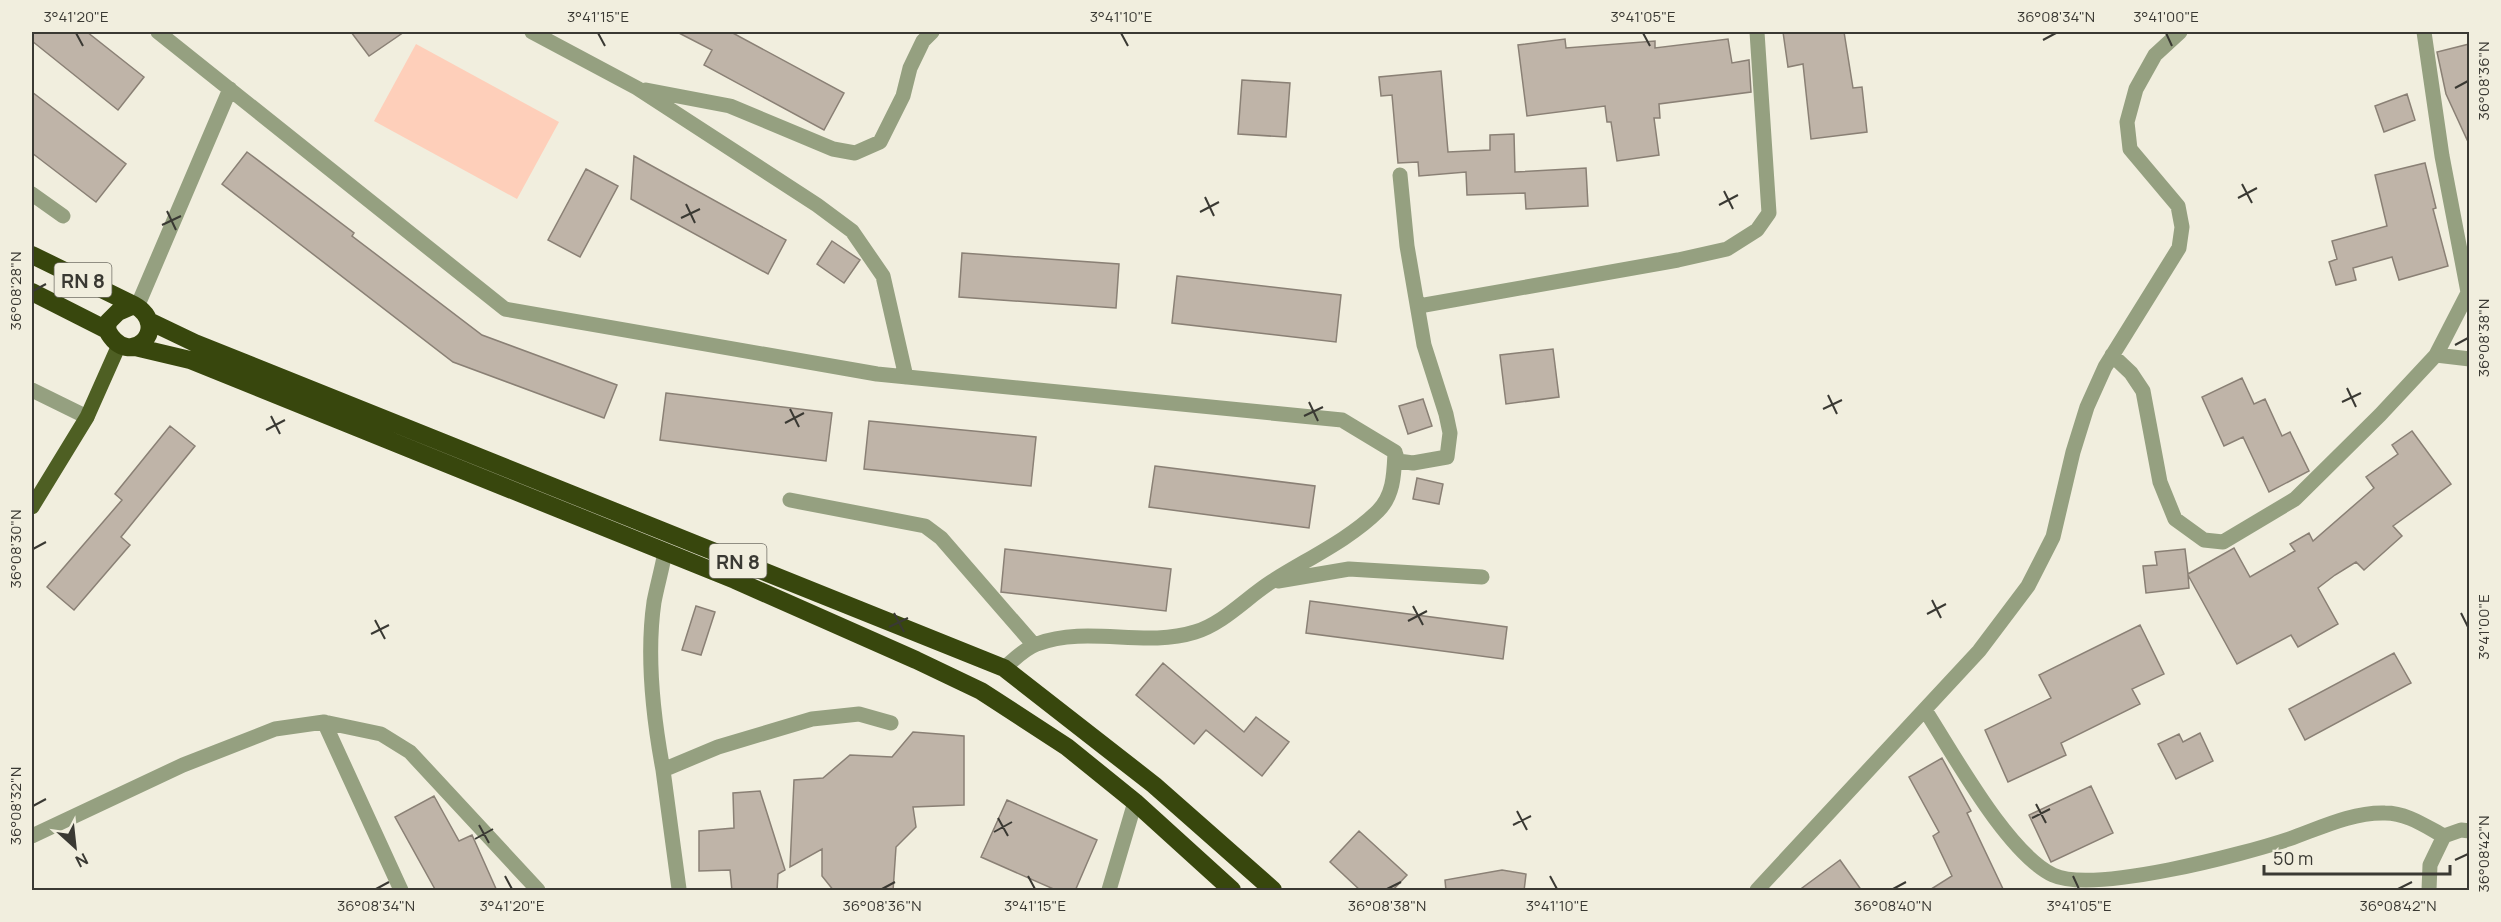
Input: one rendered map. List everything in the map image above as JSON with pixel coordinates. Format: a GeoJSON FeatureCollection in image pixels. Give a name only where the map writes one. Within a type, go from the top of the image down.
{"type":"FeatureCollection","features":[{"type":"Feature","properties":{"kind":"highway","name":"RN 8"},"geometry":{"type":"LineString","coordinates":[[32,255],[135,306]]}},
{"type":"Feature","properties":{"kind":"highway","name":"RN 8"},"geometry":{"type":"LineString","coordinates":[[32,292],[107,330]]}},
{"type":"Feature","properties":{"kind":"highway"},"geometry":{"type":"LineString","coordinates":[[135,306],[145,313],[149,321],[149,332],[144,341],[127,346],[112,340],[107,330],[108,322],[118,312],[135,306]]}},
{"type":"Feature","properties":{"kind":"highway","name":"RN 8"},"geometry":{"type":"LineString","coordinates":[[149,321],[195,343],[1004,668],[1154,785],[1273,891]]}},
{"type":"Feature","properties":{"kind":"highway","name":"RN 8"},"geometry":{"type":"LineString","coordinates":[[127,346],[190,360],[735,580],[916,660],[981,692],[1067,747],[1135,802],[1232,891]]}},
{"type":"Feature","properties":{"kind":"main road"},"geometry":{"type":"LineString","coordinates":[[32,507],[127,346]]}},
{"type":"Feature","properties":{"kind":"street"},"geometry":{"type":"LineString","coordinates":[[158,32],[505,309],[877,374],[1342,420],[1395,452],[1398,461],[1413,464],[1447,457],[1449,433],[1446,414],[1424,345],[1407,246],[1400,176]]}},
{"type":"Feature","properties":{"kind":"street"},"geometry":{"type":"LineString","coordinates":[[532,32],[637,88],[817,205],[852,231],[883,276],[906,377]]}},
{"type":"Feature","properties":{"kind":"street"},"geometry":{"type":"LineString","coordinates":[[637,88],[730,106],[833,149],[855,153],[880,142],[903,96],[910,68],[923,41],[932,32]]}},
{"type":"Feature","properties":{"kind":"street"},"geometry":{"type":"LineString","coordinates":[[1419,306],[1678,260],[1727,249],[1757,230],[1769,213],[1757,32]]}},
{"type":"Feature","properties":{"kind":"street"},"geometry":{"type":"LineString","coordinates":[[1757,891],[1979,651],[2028,586],[2053,537],[2073,452],[2087,406],[2112,355],[2179,248],[2182,226],[2178,206],[2130,149],[2127,122],[2136,89],[2155,56],[2180,32]]}},
{"type":"Feature","properties":{"kind":"street"},"geometry":{"type":"LineString","coordinates":[[2112,355],[2131,373],[2143,391],[2160,482],[2175,519],[2204,540],[2223,542],[2295,499],[2436,355],[2469,291],[2442,156],[2424,32]]}},
{"type":"Feature","properties":{"kind":"street"},"geometry":{"type":"LineString","coordinates":[[135,306],[230,89]]}},
{"type":"Feature","properties":{"kind":"street"},"geometry":{"type":"LineString","coordinates":[[32,194],[63,216]]}},
{"type":"Feature","properties":{"kind":"street"},"geometry":{"type":"LineString","coordinates":[[2436,355],[2469,359]]}},
{"type":"Feature","properties":{"kind":"street"},"geometry":{"type":"LineString","coordinates":[[32,390],[87,417]]}},
{"type":"Feature","properties":{"kind":"street"},"geometry":{"type":"LineString","coordinates":[[1004,668],[1034,645],[1066,636],[1167,637],[1196,632],[1224,618],[1269,583],[1353,531],[1379,510],[1394,483],[1395,452]]}},
{"type":"Feature","properties":{"kind":"street"},"geometry":{"type":"LineString","coordinates":[[790,500],[925,526],[941,538],[1034,645]]}},
{"type":"Feature","properties":{"kind":"street"},"geometry":{"type":"LineString","coordinates":[[665,552],[654,603],[651,650],[657,736],[679,889]]}},
{"type":"Feature","properties":{"kind":"street"},"geometry":{"type":"LineString","coordinates":[[1269,583],[1349,569],[1482,577]]}},
{"type":"Feature","properties":{"kind":"street"},"geometry":{"type":"LineString","coordinates":[[1925,710],[2000,827],[2032,859],[2053,875],[2099,880],[2227,857],[2362,814],[2387,813],[2409,818],[2444,836]]}},
{"type":"Feature","properties":{"kind":"street"},"geometry":{"type":"LineString","coordinates":[[663,770],[718,747],[812,719],[859,714],[891,723]]}},
{"type":"Feature","properties":{"kind":"street"},"geometry":{"type":"LineString","coordinates":[[32,836],[183,765],[275,729],[324,722],[381,734],[410,752],[538,891]]}},
{"type":"Feature","properties":{"kind":"street"},"geometry":{"type":"LineString","coordinates":[[324,722],[401,891]]}},
{"type":"Feature","properties":{"kind":"street"},"geometry":{"type":"LineString","coordinates":[[1109,891],[1135,802]]}},
{"type":"Feature","properties":{"kind":"street"},"geometry":{"type":"LineString","coordinates":[[2429,891],[2430,865],[2444,836],[2461,830],[2469,831]]}},
{"type":"Feature","properties":{"kind":"shaded area"},"geometry":{"type":"Polygon","coordinates":[[[416,44],[559,122],[517,199],[374,121],[416,44]]]}},
{"type":"Feature","properties":{"kind":"building"},"geometry":{"type":"Polygon","coordinates":[[[32,32],[87,32],[144,77],[118,110],[32,41],[32,32]]]}},
{"type":"Feature","properties":{"kind":"building"},"geometry":{"type":"Polygon","coordinates":[[[351,32],[404,32],[369,56],[351,32]]]}},
{"type":"Feature","properties":{"kind":"building"},"geometry":{"type":"Polygon","coordinates":[[[677,32],[731,32],[844,93],[824,130],[704,65],[712,50],[677,32]]]}},
{"type":"Feature","properties":{"kind":"building"},"geometry":{"type":"Polygon","coordinates":[[[1783,32],[1844,32],[1853,88],[1862,87],[1867,132],[1811,139],[1803,64],[1788,67],[1783,32]]]}},
{"type":"Feature","properties":{"kind":"building"},"geometry":{"type":"Polygon","coordinates":[[[1565,39],[1566,48],[1655,41],[1655,48],[1728,39],[1732,63],[1749,60],[1751,92],[1659,104],[1660,118],[1654,118],[1659,155],[1617,161],[1611,122],[1607,122],[1605,106],[1527,116],[1518,45],[1565,39]]]}},
{"type":"Feature","properties":{"kind":"building"},"geometry":{"type":"Polygon","coordinates":[[[2469,44],[2469,144],[2446,94],[2437,52],[2469,44]]]}},
{"type":"Feature","properties":{"kind":"building"},"geometry":{"type":"Polygon","coordinates":[[[1441,71],[1448,152],[1490,150],[1490,135],[1514,134],[1515,172],[1586,168],[1588,206],[1526,209],[1525,193],[1467,195],[1466,172],[1419,176],[1418,162],[1398,163],[1392,95],[1381,96],[1379,77],[1441,71]]]}},
{"type":"Feature","properties":{"kind":"building"},"geometry":{"type":"Polygon","coordinates":[[[1242,80],[1290,83],[1286,137],[1238,134],[1242,80]]]}},
{"type":"Feature","properties":{"kind":"building"},"geometry":{"type":"Polygon","coordinates":[[[32,92],[126,164],[96,202],[32,153],[32,92]]]}},
{"type":"Feature","properties":{"kind":"building"},"geometry":{"type":"Polygon","coordinates":[[[2407,94],[2415,120],[2384,132],[2375,106],[2407,94]]]}},
{"type":"Feature","properties":{"kind":"building"},"geometry":{"type":"Polygon","coordinates":[[[247,152],[354,233],[352,236],[482,335],[617,385],[604,418],[453,362],[222,184],[247,152]]]}},
{"type":"Feature","properties":{"kind":"building"},"geometry":{"type":"Polygon","coordinates":[[[634,156],[786,240],[768,274],[631,199],[634,156]]]}},
{"type":"Feature","properties":{"kind":"building"},"geometry":{"type":"Polygon","coordinates":[[[2425,163],[2436,208],[2433,209],[2448,266],[2399,280],[2392,257],[2353,268],[2356,280],[2336,285],[2329,262],[2337,259],[2332,241],[2387,226],[2375,175],[2425,163]]]}},
{"type":"Feature","properties":{"kind":"building"},"geometry":{"type":"Polygon","coordinates":[[[586,169],[618,186],[580,257],[548,240],[586,169]]]}},
{"type":"Feature","properties":{"kind":"building"},"geometry":{"type":"Polygon","coordinates":[[[832,241],[860,260],[844,283],[817,264],[832,241]]]}},
{"type":"Feature","properties":{"kind":"building"},"geometry":{"type":"Polygon","coordinates":[[[962,253],[1119,264],[1116,308],[959,297],[962,253]]]}},
{"type":"Feature","properties":{"kind":"building"},"geometry":{"type":"Polygon","coordinates":[[[1177,276],[1341,295],[1336,342],[1172,323],[1177,276]]]}},
{"type":"Feature","properties":{"kind":"building"},"geometry":{"type":"Polygon","coordinates":[[[1553,349],[1559,397],[1506,404],[1500,355],[1553,349]]]}},
{"type":"Feature","properties":{"kind":"building"},"geometry":{"type":"Polygon","coordinates":[[[2242,378],[2254,404],[2265,399],[2282,436],[2290,432],[2309,471],[2269,492],[2243,437],[2224,446],[2202,397],[2242,378]]]}},
{"type":"Feature","properties":{"kind":"building"},"geometry":{"type":"Polygon","coordinates":[[[666,393],[832,413],[826,461],[660,440],[666,393]]]}},
{"type":"Feature","properties":{"kind":"building"},"geometry":{"type":"Polygon","coordinates":[[[1423,399],[1432,426],[1408,434],[1399,406],[1423,399]]]}},
{"type":"Feature","properties":{"kind":"building"},"geometry":{"type":"Polygon","coordinates":[[[869,421],[1036,437],[1031,486],[864,469],[869,421]]]}},
{"type":"Feature","properties":{"kind":"building"},"geometry":{"type":"Polygon","coordinates":[[[170,426],[195,446],[121,537],[130,545],[74,610],[47,587],[122,500],[115,494],[170,426]]]}},
{"type":"Feature","properties":{"kind":"building"},"geometry":{"type":"Polygon","coordinates":[[[2412,431],[2451,484],[2393,526],[2402,536],[2364,570],[2356,562],[2318,588],[2338,624],[2298,647],[2291,635],[2237,664],[2188,575],[2189,588],[2146,593],[2143,566],[2157,565],[2155,552],[2185,549],[2188,574],[2234,548],[2250,577],[2295,551],[2290,544],[2309,533],[2313,541],[2374,488],[2366,477],[2398,454],[2392,445],[2412,431]]]}},
{"type":"Feature","properties":{"kind":"building"},"geometry":{"type":"Polygon","coordinates":[[[1155,466],[1315,486],[1309,528],[1149,507],[1155,466]]]}},
{"type":"Feature","properties":{"kind":"building"},"geometry":{"type":"Polygon","coordinates":[[[1417,478],[1443,484],[1439,504],[1413,499],[1417,478]]]}},
{"type":"Feature","properties":{"kind":"building"},"geometry":{"type":"Polygon","coordinates":[[[1005,549],[1171,569],[1166,611],[1001,592],[1005,549]]]}},
{"type":"Feature","properties":{"kind":"building"},"geometry":{"type":"Polygon","coordinates":[[[1310,601],[1507,627],[1503,659],[1306,633],[1310,601]]]}},
{"type":"Feature","properties":{"kind":"building"},"geometry":{"type":"Polygon","coordinates":[[[696,606],[715,612],[701,655],[682,650],[696,606]]]}},
{"type":"Feature","properties":{"kind":"building"},"geometry":{"type":"Polygon","coordinates":[[[2140,625],[2164,674],[2132,689],[2140,704],[2061,743],[2066,755],[2008,782],[1985,730],[2051,698],[2039,675],[2140,625]]]}},
{"type":"Feature","properties":{"kind":"building"},"geometry":{"type":"Polygon","coordinates":[[[2394,653],[2411,683],[2305,740],[2289,709],[2394,653]]]}},
{"type":"Feature","properties":{"kind":"building"},"geometry":{"type":"Polygon","coordinates":[[[1163,663],[1244,732],[1256,717],[1289,742],[1262,776],[1206,730],[1194,744],[1136,695],[1163,663]]]}},
{"type":"Feature","properties":{"kind":"building"},"geometry":{"type":"Polygon","coordinates":[[[913,732],[964,736],[964,805],[913,807],[916,827],[896,847],[893,891],[834,891],[822,876],[822,849],[790,867],[794,780],[823,778],[850,755],[892,757],[913,732]]]}},
{"type":"Feature","properties":{"kind":"building"},"geometry":{"type":"Polygon","coordinates":[[[2200,733],[2213,761],[2176,779],[2158,744],[2179,734],[2183,742],[2200,733]]]}},
{"type":"Feature","properties":{"kind":"building"},"geometry":{"type":"Polygon","coordinates":[[[1942,758],[1971,811],[1967,813],[2004,891],[1928,891],[1952,876],[1933,836],[1939,832],[1909,777],[1942,758]]]}},
{"type":"Feature","properties":{"kind":"building"},"geometry":{"type":"Polygon","coordinates":[[[2091,786],[2113,833],[2051,862],[2029,815],[2091,786]]]}},
{"type":"Feature","properties":{"kind":"building"},"geometry":{"type":"Polygon","coordinates":[[[760,791],[785,870],[778,874],[777,891],[732,891],[730,870],[699,871],[699,831],[734,828],[733,793],[760,791]]]}},
{"type":"Feature","properties":{"kind":"building"},"geometry":{"type":"Polygon","coordinates":[[[434,796],[459,841],[472,835],[497,891],[436,891],[395,817],[434,796]]]}},
{"type":"Feature","properties":{"kind":"building"},"geometry":{"type":"Polygon","coordinates":[[[1007,800],[1097,840],[1075,891],[1058,891],[981,857],[1007,800]]]}},
{"type":"Feature","properties":{"kind":"building"},"geometry":{"type":"Polygon","coordinates":[[[1359,831],[1407,875],[1392,891],[1361,891],[1330,862],[1359,831]]]}},
{"type":"Feature","properties":{"kind":"building"},"geometry":{"type":"Polygon","coordinates":[[[1840,860],[1862,891],[1798,891],[1840,860]]]}},
{"type":"Feature","properties":{"kind":"building"},"geometry":{"type":"Polygon","coordinates":[[[1502,870],[1526,874],[1524,891],[1446,891],[1445,880],[1502,870]]]}}]}
